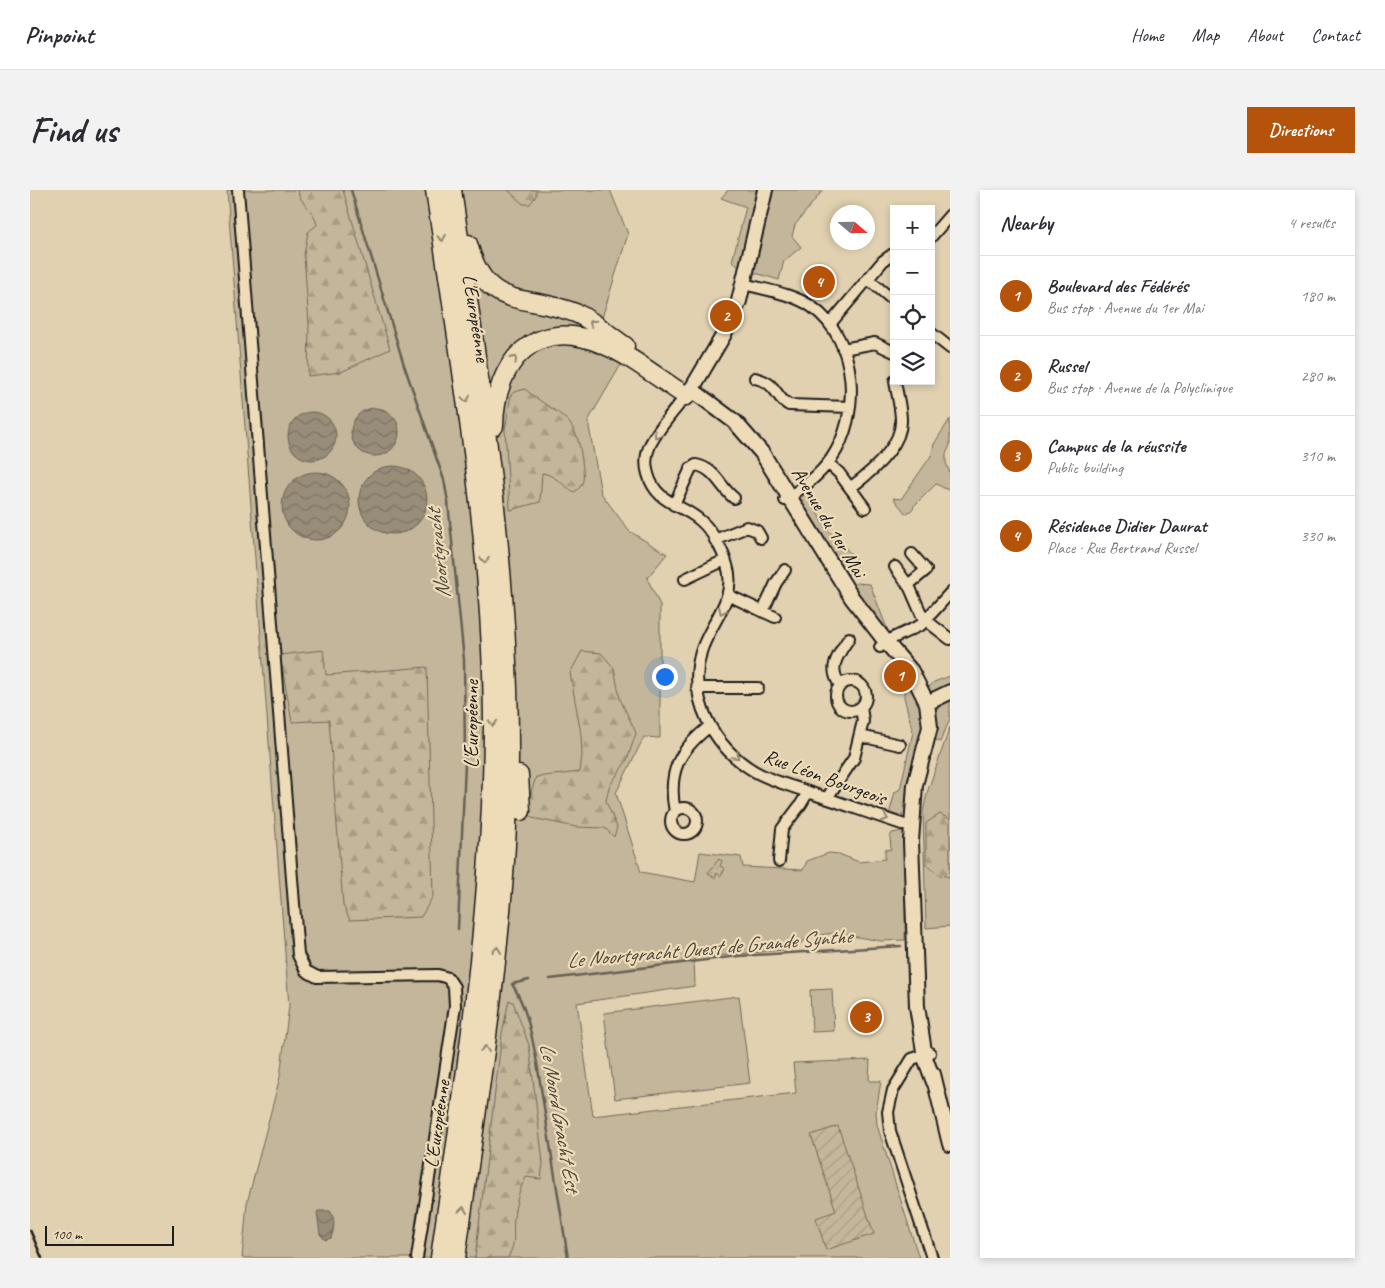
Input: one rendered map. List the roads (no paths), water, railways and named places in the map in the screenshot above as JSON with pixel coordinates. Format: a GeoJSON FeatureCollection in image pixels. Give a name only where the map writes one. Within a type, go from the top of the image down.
{"type":"FeatureCollection","features":[{"type":"Feature","properties":{"kind":"highway","name":"L'Européenne"},"geometry":{"type":"LineString","coordinates":[[435,190],[479,500],[490,620],[493,720],[491,820],[484,912],[440,1258]]}},
{"type":"Feature","properties":{"kind":"highway","name":"L'Européenne"},"geometry":{"type":"LineString","coordinates":[[452,190],[483,403],[501,556],[505,625],[508,782],[501,899],[491,998],[456,1258]]}},
{"type":"Feature","properties":{"kind":"highway"},"geometry":{"type":"LineString","coordinates":[[458,190],[471,255],[480,276],[491,288],[513,298],[581,316],[688,392]]}},
{"type":"Feature","properties":{"kind":"highway"},"geometry":{"type":"LineString","coordinates":[[501,556],[501,484],[495,435],[495,410],[503,375],[519,353],[537,342],[549,338],[565,336],[583,338],[610,348],[688,392]]}},
{"type":"Feature","properties":{"kind":"highway"},"geometry":{"type":"LineString","coordinates":[[505,625],[516,696],[521,811]]}},
{"type":"Feature","properties":{"kind":"highway"},"geometry":{"type":"LineString","coordinates":[[491,998],[500,987],[507,965]]}},
{"type":"Feature","properties":{"kind":"highway"},"geometry":{"type":"LineString","coordinates":[[434,1258],[450,1185]]}},
{"type":"Feature","properties":{"kind":"street"},"geometry":{"type":"LineString","coordinates":[[238,190],[298,956],[306,971],[317,977],[438,975],[451,981],[455,992],[455,1006],[417,1258]]}},
{"type":"Feature","properties":{"kind":"street"},"geometry":{"type":"LineString","coordinates":[[688,392],[726,332],[744,284],[766,190]]}},
{"type":"Feature","properties":{"kind":"street"},"geometry":{"type":"LineString","coordinates":[[935,233],[950,215]]}},
{"type":"Feature","properties":{"kind":"street"},"geometry":{"type":"LineString","coordinates":[[830,324],[890,255]]}},
{"type":"Feature","properties":{"kind":"street"},"geometry":{"type":"LineString","coordinates":[[868,279],[890,298]]}},
{"type":"Feature","properties":{"kind":"street"},"geometry":{"type":"LineString","coordinates":[[744,284],[804,302],[818,311],[830,324],[843,349],[850,373],[850,407],[842,440],[828,463],[812,480],[788,498]]}},
{"type":"Feature","properties":{"kind":"street"},"geometry":{"type":"LineString","coordinates":[[935,336],[950,348]]}},
{"type":"Feature","properties":{"kind":"street"},"geometry":{"type":"LineString","coordinates":[[843,349],[875,344],[890,350]]}},
{"type":"Feature","properties":{"kind":"street"},"geometry":{"type":"LineString","coordinates":[[756,378],[771,384],[782,400],[789,405],[850,407]]}},
{"type":"Feature","properties":{"kind":"street"},"geometry":{"type":"LineString","coordinates":[[850,488],[877,466],[899,434],[902,419],[896,385]]}},
{"type":"Feature","properties":{"kind":"street","name":"Avenue du 1er Mai"},"geometry":{"type":"LineString","coordinates":[[688,392],[718,408],[745,432],[762,453],[841,595],[920,689],[927,703]]}},
{"type":"Feature","properties":{"kind":"street","name":"Rue Léon Bourgeois"},"geometry":{"type":"LineString","coordinates":[[688,392],[654,439],[646,459],[648,474],[654,490],[674,506],[702,522],[715,540],[725,560],[730,581],[728,594],[702,651],[698,669],[697,688],[700,705],[710,726],[732,753],[753,770],[808,792],[911,828]]}},
{"type":"Feature","properties":{"kind":"street"},"geometry":{"type":"LineString","coordinates":[[828,463],[839,473],[865,508]]}},
{"type":"Feature","properties":{"kind":"street"},"geometry":{"type":"LineString","coordinates":[[674,506],[691,468],[696,465],[716,475],[722,488],[734,498]]}},
{"type":"Feature","properties":{"kind":"street"},"geometry":{"type":"LineString","coordinates":[[715,540],[747,527],[757,531],[761,538]]}},
{"type":"Feature","properties":{"kind":"street"},"geometry":{"type":"LineString","coordinates":[[908,585],[926,570],[912,554]]}},
{"type":"Feature","properties":{"kind":"street"},"geometry":{"type":"LineString","coordinates":[[685,579],[725,560]]}},
{"type":"Feature","properties":{"kind":"street"},"geometry":{"type":"LineString","coordinates":[[895,568],[908,585],[926,622],[950,639]]}},
{"type":"Feature","properties":{"kind":"street"},"geometry":{"type":"LineString","coordinates":[[763,611],[776,583],[785,570]]}},
{"type":"Feature","properties":{"kind":"street"},"geometry":{"type":"LineString","coordinates":[[883,645],[915,630],[926,622],[950,593]]}},
{"type":"Feature","properties":{"kind":"street"},"geometry":{"type":"LineString","coordinates":[[728,594],[775,616]]}},
{"type":"Feature","properties":{"kind":"street"},"geometry":{"type":"LineString","coordinates":[[840,685],[834,673],[834,662],[849,638]]}},
{"type":"Feature","properties":{"kind":"street"},"geometry":{"type":"LineString","coordinates":[[828,798],[850,767],[860,736],[863,718],[861,707],[866,696],[862,685],[851,680],[840,685],[836,695],[840,706],[850,711],[861,707]]}},
{"type":"Feature","properties":{"kind":"street"},"geometry":{"type":"LineString","coordinates":[[697,688],[758,688]]}},
{"type":"Feature","properties":{"kind":"street"},"geometry":{"type":"LineString","coordinates":[[950,692],[927,703],[930,716],[929,732],[915,786],[911,828],[917,972],[928,1053],[950,1144]]}},
{"type":"Feature","properties":{"kind":"street"},"geometry":{"type":"LineString","coordinates":[[675,812],[672,785],[678,762],[691,742],[710,726]]}},
{"type":"Feature","properties":{"kind":"street"},"geometry":{"type":"LineString","coordinates":[[860,736],[900,744]]}},
{"type":"Feature","properties":{"kind":"street"},"geometry":{"type":"LineString","coordinates":[[779,861],[782,829],[808,792]]}},
{"type":"Feature","properties":{"kind":"street"},"geometry":{"type":"LineString","coordinates":[[928,1053],[912,1059],[895,1086],[889,1100],[888,1118],[932,1258]]}},
{"type":"Feature","properties":{"kind":"water"},"geometry":{"type":"Polygon","coordinates":[[[370,408],[380,408],[392,415],[399,427],[399,437],[392,449],[380,456],[370,456],[362,452],[355,445],[351,437],[351,427],[355,419],[362,412],[370,408]]]}},
{"type":"Feature","properties":{"kind":"water"},"geometry":{"type":"Polygon","coordinates":[[[307,412],[317,412],[329,419],[336,431],[336,441],[329,453],[317,460],[307,460],[299,456],[292,449],[288,441],[288,431],[292,423],[299,416],[307,412]]]}},
{"type":"Feature","properties":{"kind":"water"},"geometry":{"type":"Polygon","coordinates":[[[400,466],[412,472],[421,481],[427,493],[425,513],[417,524],[400,534],[386,534],[369,524],[361,513],[359,493],[369,476],[380,468],[400,466]]]}},
{"type":"Feature","properties":{"kind":"water"},"geometry":{"type":"Polygon","coordinates":[[[323,472],[335,478],[344,487],[350,499],[348,519],[340,530],[323,540],[309,540],[292,530],[284,519],[282,499],[292,482],[303,474],[323,472]]]}},
{"type":"Feature","properties":{"kind":"water"},"geometry":{"type":"Polygon","coordinates":[[[318,1211],[330,1211],[334,1221],[334,1228],[331,1238],[325,1240],[320,1234],[317,1213],[318,1211]]]}},
{"type":"Feature","properties":{"kind":"waterway","name":"Noortgracht"},"geometry":{"type":"LineString","coordinates":[[351,190],[404,365],[444,480],[448,502],[464,660],[465,763],[458,929]]}},
{"type":"Feature","properties":{"kind":"waterway","name":"Le Noortgracht Ouest de Grande Synthe"},"geometry":{"type":"LineString","coordinates":[[550,979],[739,956],[901,946]]}},
{"type":"Feature","properties":{"kind":"waterway","name":"Le Noord Gracht Est"},"geometry":{"type":"LineString","coordinates":[[529,980],[512,984],[522,1002],[533,1043],[568,1258]]}},
{"type":"Feature","properties":{"kind":"railway"},"geometry":{"type":"LineString","coordinates":[[30,1230],[42,1258]]}},
{"type":"Feature","properties":{"kind":"place","name":"Résidence Didier Daurat"},"geometry":{"type":"Point","coordinates":[819,282]}},
{"type":"Feature","properties":{"kind":"place","name":"Russel"},"geometry":{"type":"Point","coordinates":[726,316]}},
{"type":"Feature","properties":{"kind":"place","name":"Boulevard des Fédérés"},"geometry":{"type":"Point","coordinates":[900,676]}},
{"type":"Feature","properties":{"kind":"place","name":"Campus de la réussite"},"geometry":{"type":"Point","coordinates":[866,1017]}}]}
